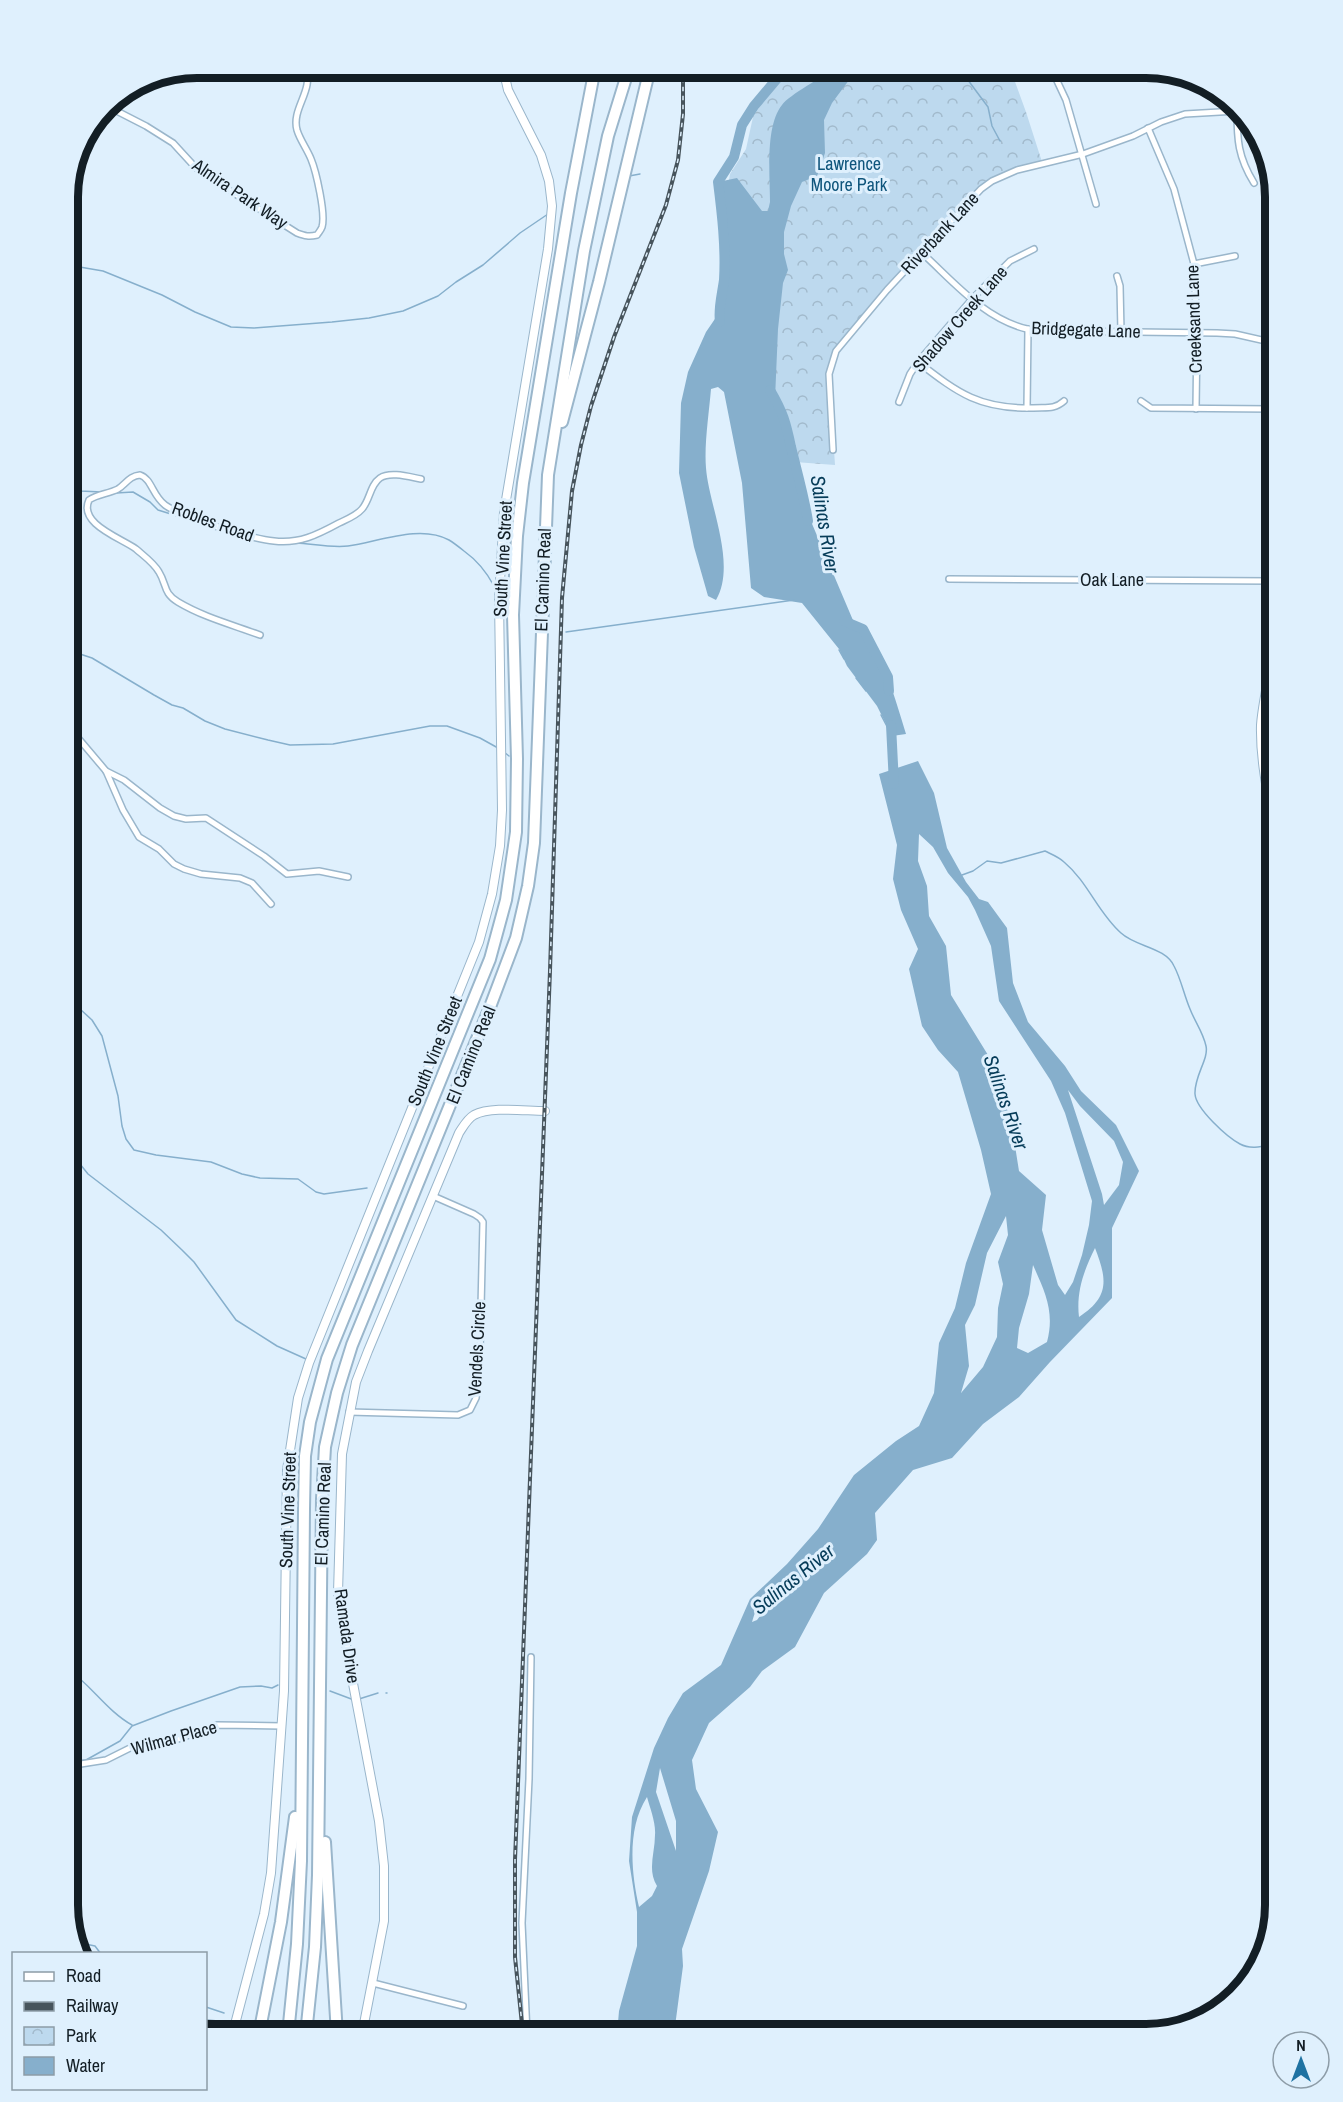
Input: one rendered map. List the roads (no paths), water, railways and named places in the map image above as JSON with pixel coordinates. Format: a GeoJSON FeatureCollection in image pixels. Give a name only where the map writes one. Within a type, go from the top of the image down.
{"type":"FeatureCollection","features":[{"type":"Feature","properties":{"kind":"highway"},"geometry":{"type":"LineString","coordinates":[[581,137],[580,110],[587,78]]}},
{"type":"Feature","properties":{"kind":"highway","name":"El Camino Real"},"geometry":{"type":"LineString","coordinates":[[290,2024],[299,1908],[305,1456],[315,1397],[327,1359],[490,959],[506,900],[516,832],[518,796],[513,615],[517,536],[523,483],[593,78]]}},
{"type":"Feature","properties":{"kind":"highway","name":"El Camino Real"},"geometry":{"type":"LineString","coordinates":[[306,2024],[317,1911],[322,1498],[325,1447],[352,1345],[490,1007],[516,938],[528,886],[534,843],[548,475],[584,251],[608,136],[626,78]]}},
{"type":"Feature","properties":{"kind":"highway"},"geometry":{"type":"LineString","coordinates":[[548,475],[599,282],[648,78]]}},
{"type":"Feature","properties":{"kind":"highway"},"geometry":{"type":"LineString","coordinates":[[261,2024],[281,1922],[301,1775]]}},
{"type":"Feature","properties":{"kind":"highway"},"geometry":{"type":"LineString","coordinates":[[319,1816],[325,1834],[336,2024]]}},
{"type":"Feature","properties":{"kind":"street","name":"Almira Park Way"},"geometry":{"type":"LineString","coordinates":[[115,110],[173,143],[195,167],[210,178],[297,233],[308,237],[317,234],[323,226],[316,174],[296,127],[308,78]]}},
{"type":"Feature","properties":{"kind":"street","name":"South Vine Street"},"geometry":{"type":"LineString","coordinates":[[235,2024],[268,1893],[285,1670],[287,1470],[298,1398],[309,1363],[480,942],[492,894],[500,846],[502,752],[499,603],[501,553],[508,481],[548,249],[552,206],[549,181],[541,155],[508,90],[505,78]]}},
{"type":"Feature","properties":{"kind":"street"},"geometry":{"type":"LineString","coordinates":[[1056,78],[1066,100],[1096,204]]}},
{"type":"Feature","properties":{"kind":"street","name":"Riverbank Lane"},"geometry":{"type":"LineString","coordinates":[[833,450],[829,374],[836,351],[887,290],[968,201],[992,181],[1017,170],[1083,154],[1185,114],[1229,111]]}},
{"type":"Feature","properties":{"kind":"street"},"geometry":{"type":"LineString","coordinates":[[1237,119],[1240,157],[1254,183]]}},
{"type":"Feature","properties":{"kind":"street","name":"Creeksand Lane"},"geometry":{"type":"LineString","coordinates":[[1148,128],[1174,189],[1194,264],[1197,333],[1196,409]]}},
{"type":"Feature","properties":{"kind":"street","name":"Shadow Creek Lane"},"geometry":{"type":"LineString","coordinates":[[899,402],[910,374],[918,362],[972,299],[1010,261],[1034,249]]}},
{"type":"Feature","properties":{"kind":"street","name":"Bridgegate Lane"},"geometry":{"type":"LineString","coordinates":[[922,253],[972,299],[1006,322],[1028,329],[1055,332],[1235,334],[1265,341]]}},
{"type":"Feature","properties":{"kind":"street"},"geometry":{"type":"LineString","coordinates":[[1194,264],[1235,256]]}},
{"type":"Feature","properties":{"kind":"street"},"geometry":{"type":"LineString","coordinates":[[1118,276],[1121,333]]}},
{"type":"Feature","properties":{"kind":"street"},"geometry":{"type":"LineString","coordinates":[[1027,408],[1028,329]]}},
{"type":"Feature","properties":{"kind":"street"},"geometry":{"type":"LineString","coordinates":[[918,362],[953,389],[979,401],[998,406],[1027,408],[1057,407],[1064,401]]}},
{"type":"Feature","properties":{"kind":"street"},"geometry":{"type":"LineString","coordinates":[[1141,401],[1151,408],[1265,409]]}},
{"type":"Feature","properties":{"kind":"street","name":"Robles Road"},"geometry":{"type":"LineString","coordinates":[[260,635],[199,612],[172,597],[167,593],[161,574],[155,566],[122,539],[94,524],[89,516],[87,504],[89,500],[122,486],[134,476],[141,475],[149,481],[156,496],[174,511],[259,538],[287,542],[314,537],[354,516],[363,508],[375,483],[384,476],[421,479]]}},
{"type":"Feature","properties":{"kind":"street","name":"Oak Lane"},"geometry":{"type":"LineString","coordinates":[[949,579],[1265,581]]}},
{"type":"Feature","properties":{"kind":"street"},"geometry":{"type":"LineString","coordinates":[[1265,697],[1261,727],[1265,777]]}},
{"type":"Feature","properties":{"kind":"street"},"geometry":{"type":"LineString","coordinates":[[78,738],[106,771],[123,810],[139,837],[159,849],[174,864],[201,874],[240,878],[252,883],[271,904]]}},
{"type":"Feature","properties":{"kind":"street"},"geometry":{"type":"LineString","coordinates":[[106,771],[124,780],[174,816],[186,819],[206,818],[287,874],[319,871],[348,877]]}},
{"type":"Feature","properties":{"kind":"street","name":"Ramada Drive"},"geometry":{"type":"LineString","coordinates":[[364,2024],[384,1921],[384,1866],[379,1821],[338,1593],[342,1454],[350,1412],[356,1382],[368,1351],[459,1133],[473,1115],[488,1110],[545,1111]]}},
{"type":"Feature","properties":{"kind":"street","name":"Vendels Circle"},"geometry":{"type":"LineString","coordinates":[[350,1412],[458,1415],[466,1413],[474,1405],[480,1350],[483,1222],[474,1214],[433,1196]]}},
{"type":"Feature","properties":{"kind":"street"},"geometry":{"type":"LineString","coordinates":[[527,2024],[522,1923],[529,1779],[531,1657]]}},
{"type":"Feature","properties":{"kind":"street","name":"Wilmar Place"},"geometry":{"type":"LineString","coordinates":[[78,1764],[106,1760],[140,1743],[170,1742],[217,1725],[282,1726]]}},
{"type":"Feature","properties":{"kind":"street"},"geometry":{"type":"LineString","coordinates":[[373,1983],[462,2006]]}},
{"type":"Feature","properties":{"kind":"water"},"geometry":{"type":"Polygon","coordinates":[[[820,78],[851,78],[832,103],[824,120],[825,153],[817,176],[802,182],[791,206],[784,232],[784,254],[788,270],[783,283],[778,329],[775,399],[788,426],[807,512],[855,625],[864,633],[880,658],[892,691],[906,734],[892,736],[877,706],[847,666],[839,649],[802,603],[764,597],[751,588],[742,483],[724,392],[718,387],[711,389],[706,439],[708,483],[723,552],[722,586],[716,600],[708,596],[694,547],[679,473],[681,403],[688,372],[706,332],[719,313],[724,279],[723,217],[718,182],[737,178],[762,211],[768,211],[773,125],[782,105],[820,78]]]}},
{"type":"Feature","properties":{"kind":"water"},"geometry":{"type":"Polygon","coordinates":[[[918,761],[934,793],[947,848],[966,882],[979,899],[988,902],[1007,928],[1013,983],[1028,1022],[1065,1066],[1081,1091],[1116,1125],[1139,1171],[1112,1228],[1112,1298],[1019,1397],[983,1424],[952,1458],[913,1470],[875,1513],[877,1540],[867,1554],[824,1593],[795,1647],[762,1671],[750,1687],[709,1723],[692,1760],[696,1789],[718,1832],[709,1871],[682,1949],[683,1966],[675,2024],[618,2024],[619,2011],[637,1946],[637,1912],[629,1861],[632,1817],[654,1748],[683,1693],[721,1665],[750,1599],[787,1564],[818,1529],[854,1475],[896,1441],[919,1426],[934,1393],[939,1343],[955,1308],[966,1263],[991,1194],[981,1150],[958,1072],[938,1050],[922,1026],[909,969],[918,949],[901,910],[893,879],[897,845],[879,774],[918,761]],[[919,834],[918,861],[927,886],[929,916],[946,946],[951,995],[996,1068],[1012,1127],[1019,1171],[1046,1195],[1042,1230],[1058,1285],[1065,1295],[1073,1282],[1082,1255],[1092,1201],[1065,1113],[1051,1081],[999,1001],[991,946],[975,910],[968,897],[948,873],[933,847],[919,834]],[[1068,1090],[1104,1205],[1119,1185],[1123,1162],[1114,1141],[1080,1106],[1068,1090]],[[1006,1216],[987,1253],[975,1305],[965,1325],[969,1366],[961,1393],[983,1367],[997,1337],[998,1308],[1003,1284],[998,1262],[1008,1235],[1006,1216]],[[1095,1248],[1082,1281],[1079,1317],[1096,1302],[1103,1287],[1102,1269],[1095,1248]],[[1033,1265],[1029,1294],[1019,1328],[1017,1348],[1028,1353],[1047,1342],[1050,1321],[1048,1302],[1033,1265]],[[778,1592],[767,1594],[758,1605],[752,1622],[757,1620],[778,1592]],[[660,1768],[656,1792],[676,1851],[676,1821],[660,1768]],[[647,1797],[636,1822],[632,1850],[639,1907],[652,1896],[657,1886],[652,1874],[655,1826],[647,1797]]]}},
{"type":"Feature","properties":{"kind":"waterway","name":"Salinas River"},"geometry":{"type":"LineString","coordinates":[[720,322],[724,256],[718,182],[734,157],[742,125],[754,106],[778,78]]}},
{"type":"Feature","properties":{"kind":"waterway"},"geometry":{"type":"LineString","coordinates":[[966,78],[988,107],[992,126],[1000,141]]}},
{"type":"Feature","properties":{"kind":"waterway"},"geometry":{"type":"LineString","coordinates":[[629,176],[640,174]]}},
{"type":"Feature","properties":{"kind":"waterway"},"geometry":{"type":"LineString","coordinates":[[78,267],[103,271],[231,327],[254,328],[369,318],[403,311],[438,296],[483,265],[520,233],[548,214]]}},
{"type":"Feature","properties":{"kind":"waterway","name":"Salinas River"},"geometry":{"type":"LineString","coordinates":[[770,390],[786,424],[808,521]]}},
{"type":"Feature","properties":{"kind":"waterway"},"geometry":{"type":"LineString","coordinates":[[78,490],[102,492]]}},
{"type":"Feature","properties":{"kind":"waterway"},"geometry":{"type":"LineString","coordinates":[[116,493],[133,492],[150,502],[158,510],[190,520]]}},
{"type":"Feature","properties":{"kind":"waterway"},"geometry":{"type":"LineString","coordinates":[[217,529],[259,541]]}},
{"type":"Feature","properties":{"kind":"waterway"},"geometry":{"type":"LineString","coordinates":[[297,543],[342,546],[412,534],[438,536],[451,541],[473,559],[485,571],[494,586]]}},
{"type":"Feature","properties":{"kind":"waterway"},"geometry":{"type":"LineString","coordinates":[[566,632],[794,600]]}},
{"type":"Feature","properties":{"kind":"waterway","name":"Salinas River"},"geometry":{"type":"LineString","coordinates":[[844,621],[863,629],[888,677],[889,691]]}},
{"type":"Feature","properties":{"kind":"waterway"},"geometry":{"type":"LineString","coordinates":[[839,650],[844,659]]}},
{"type":"Feature","properties":{"kind":"waterway"},"geometry":{"type":"LineString","coordinates":[[78,653],[92,658],[154,695],[205,721],[225,729],[290,745],[333,744],[430,726],[447,726],[480,738],[498,748]]}},
{"type":"Feature","properties":{"kind":"waterway"},"geometry":{"type":"LineString","coordinates":[[856,678],[866,691]]}},
{"type":"Feature","properties":{"kind":"waterway"},"geometry":{"type":"LineString","coordinates":[[881,715],[892,736]]}},
{"type":"Feature","properties":{"kind":"waterway","name":"Salinas River"},"geometry":{"type":"LineString","coordinates":[[891,725],[894,784]]}},
{"type":"Feature","properties":{"kind":"waterway"},"geometry":{"type":"LineString","coordinates":[[504,752],[509,756]]}},
{"type":"Feature","properties":{"kind":"waterway"},"geometry":{"type":"LineString","coordinates":[[962,875],[973,871],[987,861],[1001,863],[1045,851],[1062,860],[1080,879],[1121,933],[1164,955],[1174,966],[1206,1046],[1195,1087],[1197,1100],[1206,1115],[1240,1144],[1253,1147],[1265,1146]]}},
{"type":"Feature","properties":{"kind":"waterway"},"geometry":{"type":"LineString","coordinates":[[78,1008],[92,1020],[102,1036],[118,1096],[122,1126],[126,1139],[134,1150],[211,1162],[260,1178],[298,1179],[316,1192],[324,1194],[367,1188]]}},
{"type":"Feature","properties":{"kind":"waterway"},"geometry":{"type":"LineString","coordinates":[[78,1162],[88,1174],[161,1230],[194,1262],[236,1320],[277,1346],[306,1359]]}},
{"type":"Feature","properties":{"kind":"waterway"},"geometry":{"type":"LineString","coordinates":[[78,1678],[115,1713],[132,1725]]}},
{"type":"Feature","properties":{"kind":"waterway"},"geometry":{"type":"LineString","coordinates":[[78,1761],[86,1760],[120,1741],[132,1726],[171,1711],[240,1687],[272,1688],[278,1685]]}},
{"type":"Feature","properties":{"kind":"waterway"},"geometry":{"type":"LineString","coordinates":[[330,1691],[354,1700]]}},
{"type":"Feature","properties":{"kind":"waterway"},"geometry":{"type":"LineString","coordinates":[[359,1699],[378,1693]]}},
{"type":"Feature","properties":{"kind":"waterway"},"geometry":{"type":"LineString","coordinates":[[85,1944],[95,1946],[100,1952]]}},
{"type":"Feature","properties":{"kind":"waterway"},"geometry":{"type":"LineString","coordinates":[[207,2007],[224,2013]]}},
{"type":"Feature","properties":{"kind":"railway"},"geometry":{"type":"LineString","coordinates":[[522,2024],[515,1957],[515,1860],[550,971],[562,598],[572,491],[581,445],[591,406],[614,337],[666,205],[678,160],[683,114],[683,78]]}},
{"type":"Feature","properties":{"kind":"park label","name":"Lawrence Moore Park"},"geometry":{"type":"Point","coordinates":[849,174]}}]}
